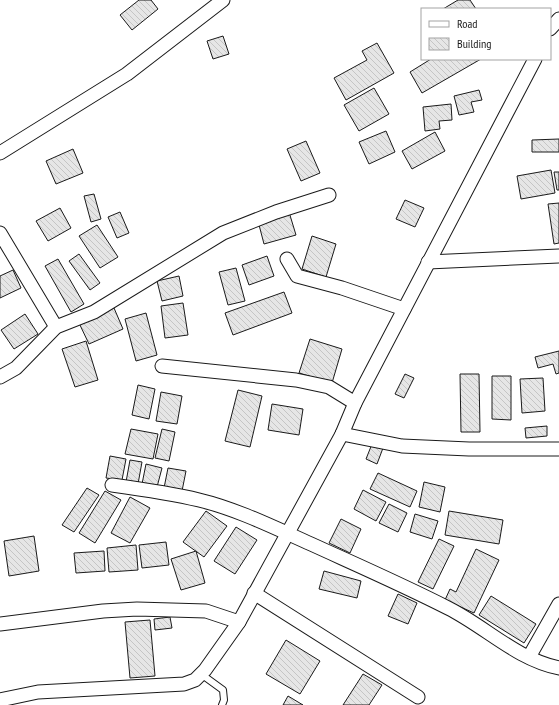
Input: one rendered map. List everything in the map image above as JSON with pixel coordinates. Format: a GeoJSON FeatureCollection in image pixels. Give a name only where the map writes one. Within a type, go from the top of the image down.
{"type":"FeatureCollection","features":[{"type":"Feature","properties":{"kind":"street"},"geometry":{"type":"LineString","coordinates":[[0,153],[126,74],[223,0]]}},
{"type":"Feature","properties":{"kind":"street"},"geometry":{"type":"LineString","coordinates":[[551,28],[559,19]]}},
{"type":"Feature","properties":{"kind":"street"},"geometry":{"type":"LineString","coordinates":[[0,700],[38,692],[184,684],[195,680],[201,674],[239,622],[342,434],[355,403],[535,60]]}},
{"type":"Feature","properties":{"kind":"street"},"geometry":{"type":"LineString","coordinates":[[0,377],[16,368],[56,327],[94,312],[223,233],[276,212],[329,195]]}},
{"type":"Feature","properties":{"kind":"street"},"geometry":{"type":"LineString","coordinates":[[0,233],[56,327]]}},
{"type":"Feature","properties":{"kind":"street"},"geometry":{"type":"LineString","coordinates":[[428,262],[559,256]]}},
{"type":"Feature","properties":{"kind":"street"},"geometry":{"type":"LineString","coordinates":[[287,259],[297,276],[404,309]]}},
{"type":"Feature","properties":{"kind":"street"},"geometry":{"type":"LineString","coordinates":[[162,366],[296,380],[329,387],[355,403]]}},
{"type":"Feature","properties":{"kind":"street"},"geometry":{"type":"LineString","coordinates":[[342,434],[402,446],[469,449],[559,449]]}},
{"type":"Feature","properties":{"kind":"street"},"geometry":{"type":"LineString","coordinates":[[112,485],[155,491],[200,500],[251,517],[416,592],[450,609],[511,649],[549,666],[559,668]]}},
{"type":"Feature","properties":{"kind":"street"},"geometry":{"type":"LineString","coordinates":[[254,594],[418,697]]}},
{"type":"Feature","properties":{"kind":"street"},"geometry":{"type":"LineString","coordinates":[[529,657],[559,604]]}},
{"type":"Feature","properties":{"kind":"street"},"geometry":{"type":"LineString","coordinates":[[0,624],[103,611],[137,609],[206,611],[239,622]]}},
{"type":"Feature","properties":{"kind":"lane"},"geometry":{"type":"LineString","coordinates":[[201,674],[223,690],[224,700],[222,705]]}},
{"type":"Feature","properties":{"kind":"building"},"geometry":{"type":"Polygon","coordinates":[[[139,0],[151,0],[158,9],[132,30],[120,15],[139,0]]]}},
{"type":"Feature","properties":{"kind":"building"},"geometry":{"type":"Polygon","coordinates":[[[458,0],[470,0],[475,8],[445,8],[458,0]]]}},
{"type":"Feature","properties":{"kind":"building"},"geometry":{"type":"Polygon","coordinates":[[[223,36],[229,54],[213,59],[207,41],[223,36]]]}},
{"type":"Feature","properties":{"kind":"building"},"geometry":{"type":"Polygon","coordinates":[[[377,43],[394,73],[346,100],[334,78],[367,60],[362,51],[377,43]]]}},
{"type":"Feature","properties":{"kind":"building"},"geometry":{"type":"Polygon","coordinates":[[[429,60],[479,60],[422,93],[410,72],[429,60]]]}},
{"type":"Feature","properties":{"kind":"building"},"geometry":{"type":"Polygon","coordinates":[[[374,88],[389,114],[359,131],[344,105],[374,88]]]}},
{"type":"Feature","properties":{"kind":"building"},"geometry":{"type":"Polygon","coordinates":[[[479,90],[482,100],[471,102],[474,112],[459,115],[454,96],[479,90]]]}},
{"type":"Feature","properties":{"kind":"building"},"geometry":{"type":"Polygon","coordinates":[[[451,104],[452,120],[439,121],[440,129],[425,131],[423,107],[451,104]]]}},
{"type":"Feature","properties":{"kind":"building"},"geometry":{"type":"Polygon","coordinates":[[[386,131],[395,152],[369,164],[359,142],[386,131]]]}},
{"type":"Feature","properties":{"kind":"building"},"geometry":{"type":"Polygon","coordinates":[[[435,132],[445,151],[412,169],[402,151],[435,132]]]}},
{"type":"Feature","properties":{"kind":"building"},"geometry":{"type":"Polygon","coordinates":[[[559,139],[559,152],[532,152],[532,140],[559,139]]]}},
{"type":"Feature","properties":{"kind":"building"},"geometry":{"type":"Polygon","coordinates":[[[306,141],[320,173],[301,181],[287,149],[306,141]]]}},
{"type":"Feature","properties":{"kind":"building"},"geometry":{"type":"Polygon","coordinates":[[[73,149],[83,173],[56,184],[46,161],[73,149]]]}},
{"type":"Feature","properties":{"kind":"building"},"geometry":{"type":"Polygon","coordinates":[[[551,170],[555,193],[521,199],[517,176],[551,170]]]}},
{"type":"Feature","properties":{"kind":"building"},"geometry":{"type":"Polygon","coordinates":[[[554,172],[559,172],[559,190],[557,190],[554,172]]]}},
{"type":"Feature","properties":{"kind":"building"},"geometry":{"type":"Polygon","coordinates":[[[94,194],[101,219],[91,222],[84,196],[94,194]]]}},
{"type":"Feature","properties":{"kind":"building"},"geometry":{"type":"Polygon","coordinates":[[[405,200],[424,208],[415,227],[396,219],[405,200]]]}},
{"type":"Feature","properties":{"kind":"building"},"geometry":{"type":"Polygon","coordinates":[[[559,203],[559,243],[554,244],[548,204],[559,203]]]}},
{"type":"Feature","properties":{"kind":"building"},"geometry":{"type":"Polygon","coordinates":[[[60,208],[71,228],[48,241],[36,221],[60,208]]]}},
{"type":"Feature","properties":{"kind":"building"},"geometry":{"type":"Polygon","coordinates":[[[120,212],[129,233],[117,238],[108,217],[120,212]]]}},
{"type":"Feature","properties":{"kind":"building"},"geometry":{"type":"Polygon","coordinates":[[[289,212],[296,235],[264,244],[258,221],[289,212]]]}},
{"type":"Feature","properties":{"kind":"building"},"geometry":{"type":"Polygon","coordinates":[[[97,225],[118,257],[100,268],[79,236],[97,225]]]}},
{"type":"Feature","properties":{"kind":"building"},"geometry":{"type":"Polygon","coordinates":[[[312,236],[336,244],[326,277],[302,269],[312,236]]]}},
{"type":"Feature","properties":{"kind":"building"},"geometry":{"type":"Polygon","coordinates":[[[79,254],[100,283],[90,290],[69,261],[79,254]]]}},
{"type":"Feature","properties":{"kind":"building"},"geometry":{"type":"Polygon","coordinates":[[[267,256],[274,276],[249,285],[242,265],[267,256]]]}},
{"type":"Feature","properties":{"kind":"building"},"geometry":{"type":"Polygon","coordinates":[[[58,259],[84,304],[71,312],[45,266],[58,259]]]}},
{"type":"Feature","properties":{"kind":"building"},"geometry":{"type":"Polygon","coordinates":[[[236,268],[245,301],[228,305],[219,272],[236,268]]]}},
{"type":"Feature","properties":{"kind":"building"},"geometry":{"type":"Polygon","coordinates":[[[13,270],[21,288],[0,298],[0,276],[13,270]]]}},
{"type":"Feature","properties":{"kind":"building"},"geometry":{"type":"Polygon","coordinates":[[[179,276],[183,296],[162,301],[157,281],[179,276]]]}},
{"type":"Feature","properties":{"kind":"building"},"geometry":{"type":"Polygon","coordinates":[[[284,292],[292,313],[233,335],[225,313],[284,292]]]}},
{"type":"Feature","properties":{"kind":"building"},"geometry":{"type":"Polygon","coordinates":[[[183,303],[188,335],[165,338],[161,306],[183,303]]]}},
{"type":"Feature","properties":{"kind":"building"},"geometry":{"type":"Polygon","coordinates":[[[114,308],[123,329],[89,344],[79,323],[114,308]]]}},
{"type":"Feature","properties":{"kind":"building"},"geometry":{"type":"Polygon","coordinates":[[[146,313],[157,355],[136,361],[125,319],[146,313]]]}},
{"type":"Feature","properties":{"kind":"building"},"geometry":{"type":"Polygon","coordinates":[[[25,314],[38,334],[14,349],[1,330],[25,314]]]}},
{"type":"Feature","properties":{"kind":"building"},"geometry":{"type":"Polygon","coordinates":[[[310,339],[342,349],[332,383],[299,373],[310,339]]]}},
{"type":"Feature","properties":{"kind":"building"},"geometry":{"type":"Polygon","coordinates":[[[86,341],[98,380],[75,387],[62,349],[86,341]]]}},
{"type":"Feature","properties":{"kind":"building"},"geometry":{"type":"Polygon","coordinates":[[[559,351],[559,373],[556,374],[553,364],[538,368],[535,357],[559,351]]]}},
{"type":"Feature","properties":{"kind":"building"},"geometry":{"type":"Polygon","coordinates":[[[405,374],[414,378],[404,398],[395,394],[405,374]]]}},
{"type":"Feature","properties":{"kind":"building"},"geometry":{"type":"Polygon","coordinates":[[[460,374],[479,374],[480,432],[461,432],[460,374]]]}},
{"type":"Feature","properties":{"kind":"building"},"geometry":{"type":"Polygon","coordinates":[[[492,376],[511,376],[511,420],[492,419],[492,376]]]}},
{"type":"Feature","properties":{"kind":"building"},"geometry":{"type":"Polygon","coordinates":[[[543,378],[545,411],[522,413],[520,379],[543,378]]]}},
{"type":"Feature","properties":{"kind":"building"},"geometry":{"type":"Polygon","coordinates":[[[138,385],[155,389],[149,419],[132,415],[138,385]]]}},
{"type":"Feature","properties":{"kind":"building"},"geometry":{"type":"Polygon","coordinates":[[[238,390],[262,396],[250,447],[225,441],[238,390]]]}},
{"type":"Feature","properties":{"kind":"building"},"geometry":{"type":"Polygon","coordinates":[[[161,392],[182,396],[177,424],[156,421],[161,392]]]}},
{"type":"Feature","properties":{"kind":"building"},"geometry":{"type":"Polygon","coordinates":[[[272,404],[303,409],[299,435],[268,430],[272,404]]]}},
{"type":"Feature","properties":{"kind":"building"},"geometry":{"type":"Polygon","coordinates":[[[547,426],[547,436],[526,438],[525,428],[547,426]]]}},
{"type":"Feature","properties":{"kind":"building"},"geometry":{"type":"Polygon","coordinates":[[[131,429],[158,434],[153,459],[125,454],[131,429]]]}},
{"type":"Feature","properties":{"kind":"building"},"geometry":{"type":"Polygon","coordinates":[[[162,429],[175,432],[169,461],[155,458],[162,429]]]}},
{"type":"Feature","properties":{"kind":"building"},"geometry":{"type":"Polygon","coordinates":[[[372,444],[383,448],[377,464],[366,459],[372,444]]]}},
{"type":"Feature","properties":{"kind":"building"},"geometry":{"type":"Polygon","coordinates":[[[110,456],[126,459],[122,480],[106,478],[110,456]]]}},
{"type":"Feature","properties":{"kind":"building"},"geometry":{"type":"Polygon","coordinates":[[[130,460],[142,462],[138,484],[126,482],[130,460]]]}},
{"type":"Feature","properties":{"kind":"building"},"geometry":{"type":"Polygon","coordinates":[[[146,464],[162,468],[157,487],[142,484],[146,464]]]}},
{"type":"Feature","properties":{"kind":"building"},"geometry":{"type":"Polygon","coordinates":[[[168,468],[186,471],[182,491],[164,488],[168,468]]]}},
{"type":"Feature","properties":{"kind":"building"},"geometry":{"type":"Polygon","coordinates":[[[378,473],[417,491],[410,507],[370,489],[378,473]]]}},
{"type":"Feature","properties":{"kind":"building"},"geometry":{"type":"Polygon","coordinates":[[[424,482],[445,487],[440,512],[419,507],[424,482]]]}},
{"type":"Feature","properties":{"kind":"building"},"geometry":{"type":"Polygon","coordinates":[[[87,488],[99,495],[74,532],[62,525],[87,488]]]}},
{"type":"Feature","properties":{"kind":"building"},"geometry":{"type":"Polygon","coordinates":[[[363,490],[386,502],[376,521],[354,509],[363,490]]]}},
{"type":"Feature","properties":{"kind":"building"},"geometry":{"type":"Polygon","coordinates":[[[105,491],[121,500],[95,543],[79,533],[105,491]]]}},
{"type":"Feature","properties":{"kind":"building"},"geometry":{"type":"Polygon","coordinates":[[[130,497],[150,508],[130,543],[111,533],[130,497]]]}},
{"type":"Feature","properties":{"kind":"building"},"geometry":{"type":"Polygon","coordinates":[[[389,504],[407,513],[398,532],[379,523],[389,504]]]}},
{"type":"Feature","properties":{"kind":"building"},"geometry":{"type":"Polygon","coordinates":[[[206,511],[227,526],[204,557],[183,542],[206,511]]]}},
{"type":"Feature","properties":{"kind":"building"},"geometry":{"type":"Polygon","coordinates":[[[449,511],[503,520],[499,544],[445,535],[449,511]]]}},
{"type":"Feature","properties":{"kind":"building"},"geometry":{"type":"Polygon","coordinates":[[[415,514],[438,521],[432,539],[410,532],[415,514]]]}},
{"type":"Feature","properties":{"kind":"building"},"geometry":{"type":"Polygon","coordinates":[[[341,519],[361,529],[350,553],[329,543],[341,519]]]}},
{"type":"Feature","properties":{"kind":"building"},"geometry":{"type":"Polygon","coordinates":[[[236,527],[257,540],[235,574],[214,561],[236,527]]]}},
{"type":"Feature","properties":{"kind":"building"},"geometry":{"type":"Polygon","coordinates":[[[34,536],[39,571],[9,576],[4,541],[34,536]]]}},
{"type":"Feature","properties":{"kind":"building"},"geometry":{"type":"Polygon","coordinates":[[[439,539],[454,546],[433,589],[418,582],[439,539]]]}},
{"type":"Feature","properties":{"kind":"building"},"geometry":{"type":"Polygon","coordinates":[[[166,542],[169,565],[142,568],[139,545],[166,542]]]}},
{"type":"Feature","properties":{"kind":"building"},"geometry":{"type":"Polygon","coordinates":[[[136,545],[138,570],[109,572],[107,548],[136,545]]]}},
{"type":"Feature","properties":{"kind":"building"},"geometry":{"type":"Polygon","coordinates":[[[476,549],[499,560],[474,613],[445,600],[450,589],[456,592],[476,549]]]}},
{"type":"Feature","properties":{"kind":"building"},"geometry":{"type":"Polygon","coordinates":[[[104,551],[105,571],[76,573],[74,553],[104,551]]]}},
{"type":"Feature","properties":{"kind":"building"},"geometry":{"type":"Polygon","coordinates":[[[196,551],[205,583],[181,590],[171,559],[196,551]]]}},
{"type":"Feature","properties":{"kind":"building"},"geometry":{"type":"Polygon","coordinates":[[[324,571],[361,581],[357,598],[319,589],[324,571]]]}},
{"type":"Feature","properties":{"kind":"building"},"geometry":{"type":"Polygon","coordinates":[[[398,594],[417,603],[408,624],[388,616],[398,594]]]}},
{"type":"Feature","properties":{"kind":"building"},"geometry":{"type":"Polygon","coordinates":[[[491,596],[536,624],[524,643],[479,615],[491,596]]]}},
{"type":"Feature","properties":{"kind":"building"},"geometry":{"type":"Polygon","coordinates":[[[170,617],[172,628],[155,630],[154,619],[170,617]]]}},
{"type":"Feature","properties":{"kind":"building"},"geometry":{"type":"Polygon","coordinates":[[[150,620],[155,676],[130,678],[125,622],[150,620]]]}},
{"type":"Feature","properties":{"kind":"building"},"geometry":{"type":"Polygon","coordinates":[[[286,640],[320,661],[300,694],[266,674],[286,640]]]}},
{"type":"Feature","properties":{"kind":"building"},"geometry":{"type":"Polygon","coordinates":[[[363,674],[382,685],[369,705],[343,705],[363,674]]]}},
{"type":"Feature","properties":{"kind":"building"},"geometry":{"type":"Polygon","coordinates":[[[288,696],[303,705],[283,705],[288,696]]]}}]}
